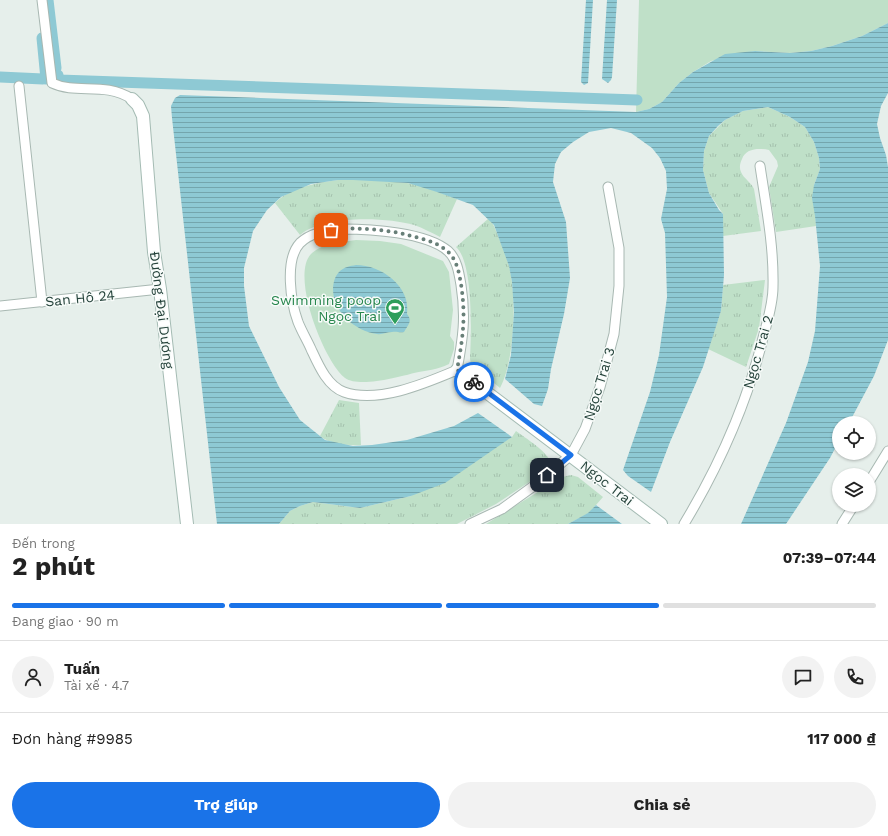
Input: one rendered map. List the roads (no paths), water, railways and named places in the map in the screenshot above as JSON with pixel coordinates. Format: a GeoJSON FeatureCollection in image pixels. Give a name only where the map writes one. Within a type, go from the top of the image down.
{"type":"FeatureCollection","features":[{"type":"Feature","properties":{"kind":"street"},"geometry":{"type":"LineString","coordinates":[[42,0],[52,83],[60,87],[106,88],[132,99]]}},
{"type":"Feature","properties":{"kind":"street"},"geometry":{"type":"LineString","coordinates":[[19,86],[30,149],[39,237],[42,302]]}},
{"type":"Feature","properties":{"kind":"street","name":"Đường Đại Dương"},"geometry":{"type":"LineString","coordinates":[[132,99],[138,105],[143,116],[154,252],[160,289],[187,524]]}},
{"type":"Feature","properties":{"kind":"street","name":"Ngọc Trai 2"},"geometry":{"type":"LineString","coordinates":[[684,524],[699,499],[743,403],[759,356],[771,307],[774,286],[773,258],[760,166]]}},
{"type":"Feature","properties":{"kind":"street","name":"Ngọc Trai 3"},"geometry":{"type":"LineString","coordinates":[[470,524],[502,509],[535,486],[571,455],[585,428],[600,387],[614,334],[620,286],[619,248],[608,187]]}},
{"type":"Feature","properties":{"kind":"street"},"geometry":{"type":"LineString","coordinates":[[342,229],[368,229],[422,238],[448,251],[455,260],[460,274],[464,306],[463,340],[457,370],[430,382],[390,393],[374,395],[352,393],[344,392],[336,387],[326,377],[319,365],[297,320],[290,272],[293,254],[300,244],[309,236],[321,232],[342,229]]}},
{"type":"Feature","properties":{"kind":"street","name":"San Hô 24"},"geometry":{"type":"LineString","coordinates":[[0,306],[160,289]]}},
{"type":"Feature","properties":{"kind":"street","name":"Ngọc Trai"},"geometry":{"type":"LineString","coordinates":[[457,370],[661,524]]}},
{"type":"Feature","properties":{"kind":"street"},"geometry":{"type":"LineString","coordinates":[[876,471],[888,451]]}},
{"type":"Feature","properties":{"kind":"street"},"geometry":{"type":"LineString","coordinates":[[842,524],[850,512]]}},
{"type":"Feature","properties":{"kind":"water"},"geometry":{"type":"Polygon","coordinates":[[[586,0],[593,0],[588,83],[584,85],[581,82],[586,0]]]}},
{"type":"Feature","properties":{"kind":"water"},"geometry":{"type":"Polygon","coordinates":[[[607,0],[617,0],[612,77],[608,83],[602,79],[607,0]]]}},
{"type":"Feature","properties":{"kind":"water"},"geometry":{"type":"Polygon","coordinates":[[[888,23],[888,93],[881,106],[877,124],[888,167],[888,340],[874,376],[853,416],[832,416],[832,454],[786,524],[741,524],[786,423],[808,362],[815,331],[820,266],[812,198],[814,185],[820,169],[819,158],[814,142],[805,127],[790,117],[768,107],[743,111],[725,120],[709,136],[704,151],[703,170],[709,193],[723,214],[724,275],[721,311],[703,367],[670,442],[651,492],[628,476],[623,470],[650,392],[659,355],[667,297],[665,233],[661,219],[667,189],[666,171],[660,158],[652,148],[631,133],[611,128],[589,132],[573,142],[561,152],[555,164],[553,182],[566,222],[570,278],[548,389],[542,406],[534,404],[505,379],[511,355],[514,312],[512,282],[509,266],[494,225],[473,205],[408,183],[338,180],[311,184],[281,197],[267,210],[253,231],[244,268],[244,286],[249,326],[279,387],[300,420],[325,440],[353,446],[407,440],[454,426],[478,413],[512,437],[445,483],[411,496],[360,508],[313,502],[290,511],[279,524],[217,524],[172,118],[171,106],[175,98],[180,95],[636,112],[649,109],[662,102],[679,83],[693,72],[725,54],[755,51],[790,53],[811,51],[862,36],[888,23]]]}},
{"type":"Feature","properties":{"kind":"water"},"geometry":{"type":"Polygon","coordinates":[[[356,265],[366,266],[384,273],[399,286],[407,304],[407,314],[410,319],[404,332],[379,334],[369,332],[353,325],[341,313],[334,297],[334,280],[341,270],[356,265]]]}},
{"type":"Feature","properties":{"kind":"water"},"geometry":{"type":"Polygon","coordinates":[[[596,505],[622,524],[568,524],[588,513],[596,505]]]}},
{"type":"Feature","properties":{"kind":"waterway"},"geometry":{"type":"LineString","coordinates":[[48,0],[56,68]]}},
{"type":"Feature","properties":{"kind":"waterway"},"geometry":{"type":"LineString","coordinates":[[42,38],[46,79]]}},
{"type":"Feature","properties":{"kind":"waterway"},"geometry":{"type":"LineString","coordinates":[[58,75],[59,80],[637,100]]}},
{"type":"Feature","properties":{"kind":"waterway"},"geometry":{"type":"LineString","coordinates":[[0,77],[43,79]]}},
{"type":"Feature","properties":{"kind":"place","name":"Swimming poop Ngọc Trai"},"geometry":{"type":"Point","coordinates":[395,325]}}]}
